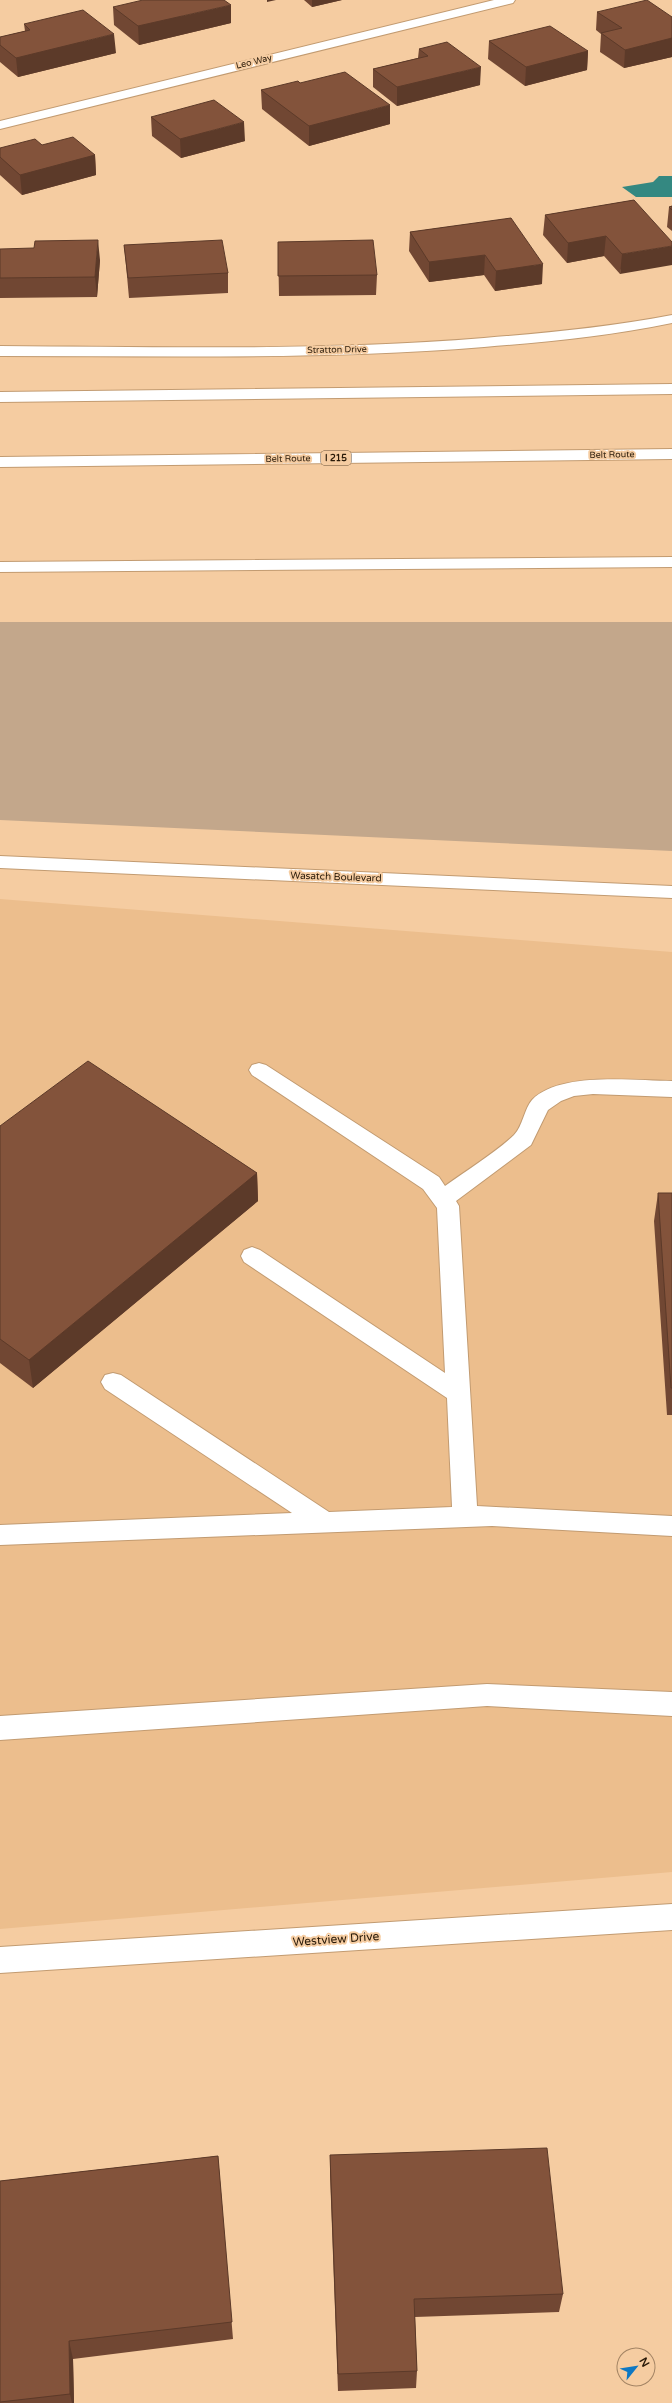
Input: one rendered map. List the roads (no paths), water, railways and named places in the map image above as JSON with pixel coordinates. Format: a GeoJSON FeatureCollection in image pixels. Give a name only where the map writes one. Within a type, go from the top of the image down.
{"type":"FeatureCollection","features":[{"type":"Feature","properties":{"kind":"main road","name":"Leo Way"},"geometry":{"type":"LineString","coordinates":[[0,125],[509,0]]}},
{"type":"Feature","properties":{"kind":"main road","name":"Stratton Drive"},"geometry":{"type":"LineString","coordinates":[[0,350],[348,350],[462,344],[531,338],[672,319]]}},
{"type":"Feature","properties":{"kind":"main road"},"geometry":{"type":"LineString","coordinates":[[0,397],[672,389]]}},
{"type":"Feature","properties":{"kind":"main road","name":"Belt Route"},"geometry":{"type":"LineString","coordinates":[[0,462],[672,454]]}},
{"type":"Feature","properties":{"kind":"main road"},"geometry":{"type":"LineString","coordinates":[[0,567],[672,562]]}},
{"type":"Feature","properties":{"kind":"main road","name":"Wasatch Boulevard"},"geometry":{"type":"LineString","coordinates":[[0,862],[672,892]]}},
{"type":"Feature","properties":{"kind":"main road"},"geometry":{"type":"LineString","coordinates":[[259,1070],[431,1183],[448,1206],[465,1516]]}},
{"type":"Feature","properties":{"kind":"main road"},"geometry":{"type":"LineString","coordinates":[[443,1199],[523,1138],[540,1105],[554,1096],[572,1089],[594,1087],[672,1089]]}},
{"type":"Feature","properties":{"kind":"main road"},"geometry":{"type":"LineString","coordinates":[[252,1256],[458,1393]]}},
{"type":"Feature","properties":{"kind":"main road"},"geometry":{"type":"LineString","coordinates":[[113,1382],[324,1522]]}},
{"type":"Feature","properties":{"kind":"main road"},"geometry":{"type":"LineString","coordinates":[[0,1535],[465,1516],[492,1516],[672,1526]]}},
{"type":"Feature","properties":{"kind":"main road"},"geometry":{"type":"LineString","coordinates":[[0,1728],[487,1695],[672,1704]]}},
{"type":"Feature","properties":{"kind":"main road","name":"Westview Drive"},"geometry":{"type":"LineString","coordinates":[[0,1960],[672,1918]]}},
{"type":"Feature","properties":{"kind":"water"},"geometry":{"type":"Polygon","coordinates":[[[659,176],[672,176],[672,197],[636,197],[622,187],[653,182],[659,176]]]}}]}
